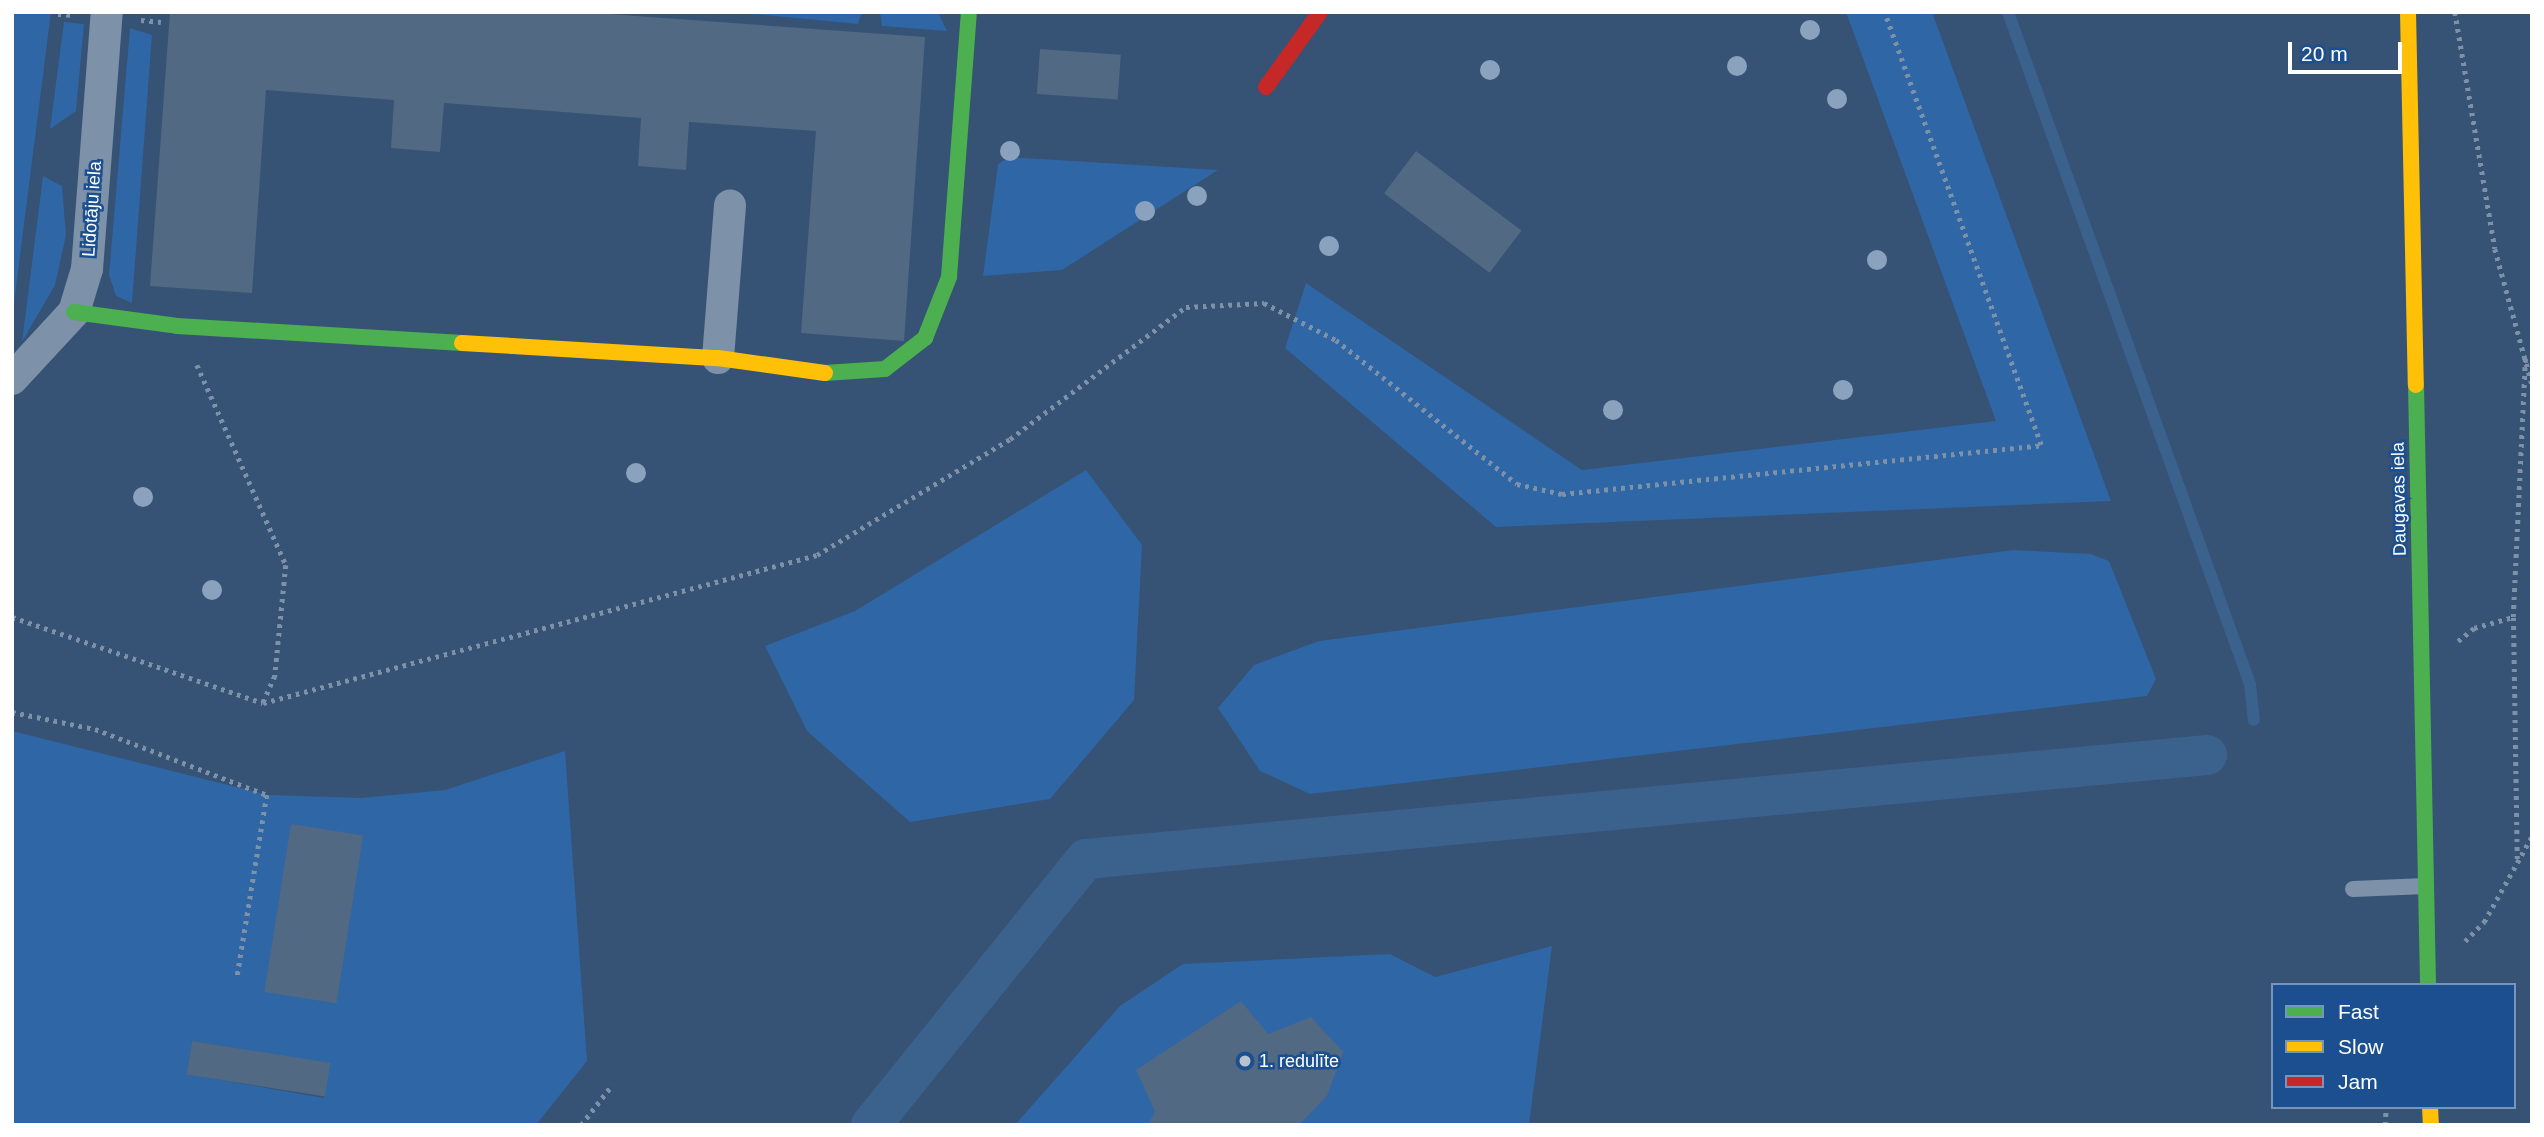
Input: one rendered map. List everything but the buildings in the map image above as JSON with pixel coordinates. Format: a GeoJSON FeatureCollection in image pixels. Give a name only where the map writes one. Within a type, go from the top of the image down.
{"type":"FeatureCollection","features":[{"type":"Feature","properties":{"kind":"street"},"geometry":{"type":"LineString","coordinates":[[74,312],[177,326],[718,358],[825,373],[885,369],[925,338],[949,277],[969,12]]}},
{"type":"Feature","properties":{"kind":"street","name":"Daugavas iela"},"geometry":{"type":"LineString","coordinates":[[2408,12],[2428,983]]}},
{"type":"Feature","properties":{"kind":"street"},"geometry":{"type":"LineString","coordinates":[[1266,87],[1311,13]]}},
{"type":"Feature","properties":{"kind":"street","name":"Lidotāju iela"},"geometry":{"type":"LineString","coordinates":[[12,379],[74,312],[87,270],[119,16]]}},
{"type":"Feature","properties":{"kind":"street"},"geometry":{"type":"LineString","coordinates":[[718,358],[730,205]]}},
{"type":"Feature","properties":{"kind":"lane"},"geometry":{"type":"LineString","coordinates":[[2353,889],[2426,886]]}},
{"type":"Feature","properties":{"kind":"path"},"geometry":{"type":"LineString","coordinates":[[12,617],[263,703],[817,555],[1010,439],[1186,307],[1264,303],[1336,340],[1517,484],[1562,494],[2041,445],[1884,12]]}},
{"type":"Feature","properties":{"kind":"path"},"geometry":{"type":"LineString","coordinates":[[2455,12],[2495,249],[2532,384]]}},
{"type":"Feature","properties":{"kind":"path"},"geometry":{"type":"LineString","coordinates":[[119,16],[161,22]]}},
{"type":"Feature","properties":{"kind":"path"},"geometry":{"type":"LineString","coordinates":[[177,326],[232,433],[286,565],[275,676],[263,703]]}},
{"type":"Feature","properties":{"kind":"path"},"geometry":{"type":"LineString","coordinates":[[2517,859],[2513,617],[2525,358]]}},
{"type":"Feature","properties":{"kind":"path"},"geometry":{"type":"LineString","coordinates":[[12,712],[95,729],[267,795],[237,978]]}},
{"type":"Feature","properties":{"kind":"path"},"geometry":{"type":"LineString","coordinates":[[2461,944],[2484,922],[2532,836]]}},
{"type":"Feature","properties":{"kind":"path"},"geometry":{"type":"LineString","coordinates":[[581,1125],[612,1085]]}},
{"type":"Feature","properties":{"kind":"shaded area"},"geometry":{"type":"Polygon","coordinates":[[[12,12],[51,12],[12,319],[12,12]]]}},
{"type":"Feature","properties":{"kind":"shaded area"},"geometry":{"type":"Polygon","coordinates":[[[735,12],[862,12],[858,24],[735,12]]]}},
{"type":"Feature","properties":{"kind":"shaded area"},"geometry":{"type":"Polygon","coordinates":[[[880,12],[938,12],[947,31],[882,26],[880,12]]]}},
{"type":"Feature","properties":{"kind":"shaded area"},"geometry":{"type":"Polygon","coordinates":[[[1846,12],[1932,12],[2111,501],[1496,527],[1285,348],[1306,283],[1582,470],[1996,421],[1846,12]]]}},
{"type":"Feature","properties":{"kind":"shaded area"},"geometry":{"type":"Polygon","coordinates":[[[64,22],[84,24],[76,111],[50,129],[64,22]]]}},
{"type":"Feature","properties":{"kind":"shaded area"},"geometry":{"type":"Polygon","coordinates":[[[130,28],[152,35],[132,303],[116,296],[109,275],[130,28]]]}},
{"type":"Feature","properties":{"kind":"shaded area"},"geometry":{"type":"Polygon","coordinates":[[[1010,157],[1218,170],[1062,270],[983,276],[998,164],[1010,157]]]}},
{"type":"Feature","properties":{"kind":"shaded area"},"geometry":{"type":"Polygon","coordinates":[[[43,176],[62,186],[66,235],[55,285],[22,342],[43,176]]]}},
{"type":"Feature","properties":{"kind":"shaded area"},"geometry":{"type":"Polygon","coordinates":[[[1086,470],[1142,545],[1134,700],[1050,799],[910,822],[807,731],[765,646],[855,611],[1086,470]]]}},
{"type":"Feature","properties":{"kind":"shaded area"},"geometry":{"type":"Polygon","coordinates":[[[2013,550],[2091,554],[2109,561],[2156,679],[2147,696],[1310,794],[1260,771],[1218,708],[1254,665],[1319,641],[2013,550]]]}},
{"type":"Feature","properties":{"kind":"shaded area"},"geometry":{"type":"Polygon","coordinates":[[[12,731],[268,795],[361,798],[445,790],[565,751],[587,1061],[536,1125],[14,1125],[12,731]],[[192,1041],[187,1074],[324,1098],[329,1064],[192,1041]]]}},
{"type":"Feature","properties":{"kind":"shaded area"},"geometry":{"type":"Polygon","coordinates":[[[1552,946],[1529,1125],[1015,1125],[1120,1006],[1183,964],[1390,954],[1435,977],[1552,946]]]}},
{"type":"Feature","properties":{"kind":"waterway"},"geometry":{"type":"LineString","coordinates":[[2008,12],[2250,684],[2254,720]]}},
{"type":"Feature","properties":{"kind":"waterway"},"geometry":{"type":"LineString","coordinates":[[871,1125],[1086,859],[2207,755]]}},
{"type":"Feature","properties":{"kind":"traffic: fast"},"geometry":{"type":"LineString","coordinates":[[825,373],[885,369],[925,338],[949,277],[969,12]]}},
{"type":"Feature","properties":{"kind":"traffic: fast"},"geometry":{"type":"LineString","coordinates":[[74,312],[177,326],[462,343]]}},
{"type":"Feature","properties":{"kind":"traffic: fast"},"geometry":{"type":"LineString","coordinates":[[2416,385],[2428,983]]}},
{"type":"Feature","properties":{"kind":"traffic: slow"},"geometry":{"type":"LineString","coordinates":[[2408,12],[2416,385]]}},
{"type":"Feature","properties":{"kind":"traffic: slow"},"geometry":{"type":"LineString","coordinates":[[462,343],[718,358],[825,373]]}},
{"type":"Feature","properties":{"kind":"traffic: slow"},"geometry":{"type":"LineString","coordinates":[[2430,1109],[2431,1125]]}},
{"type":"Feature","properties":{"kind":"traffic: jam"},"geometry":{"type":"LineString","coordinates":[[1266,87],[1320,12]]}},
{"type":"Feature","properties":{"kind":"place","name":"1. redulīte"},"geometry":{"type":"Point","coordinates":[1245,1061]}}]}
